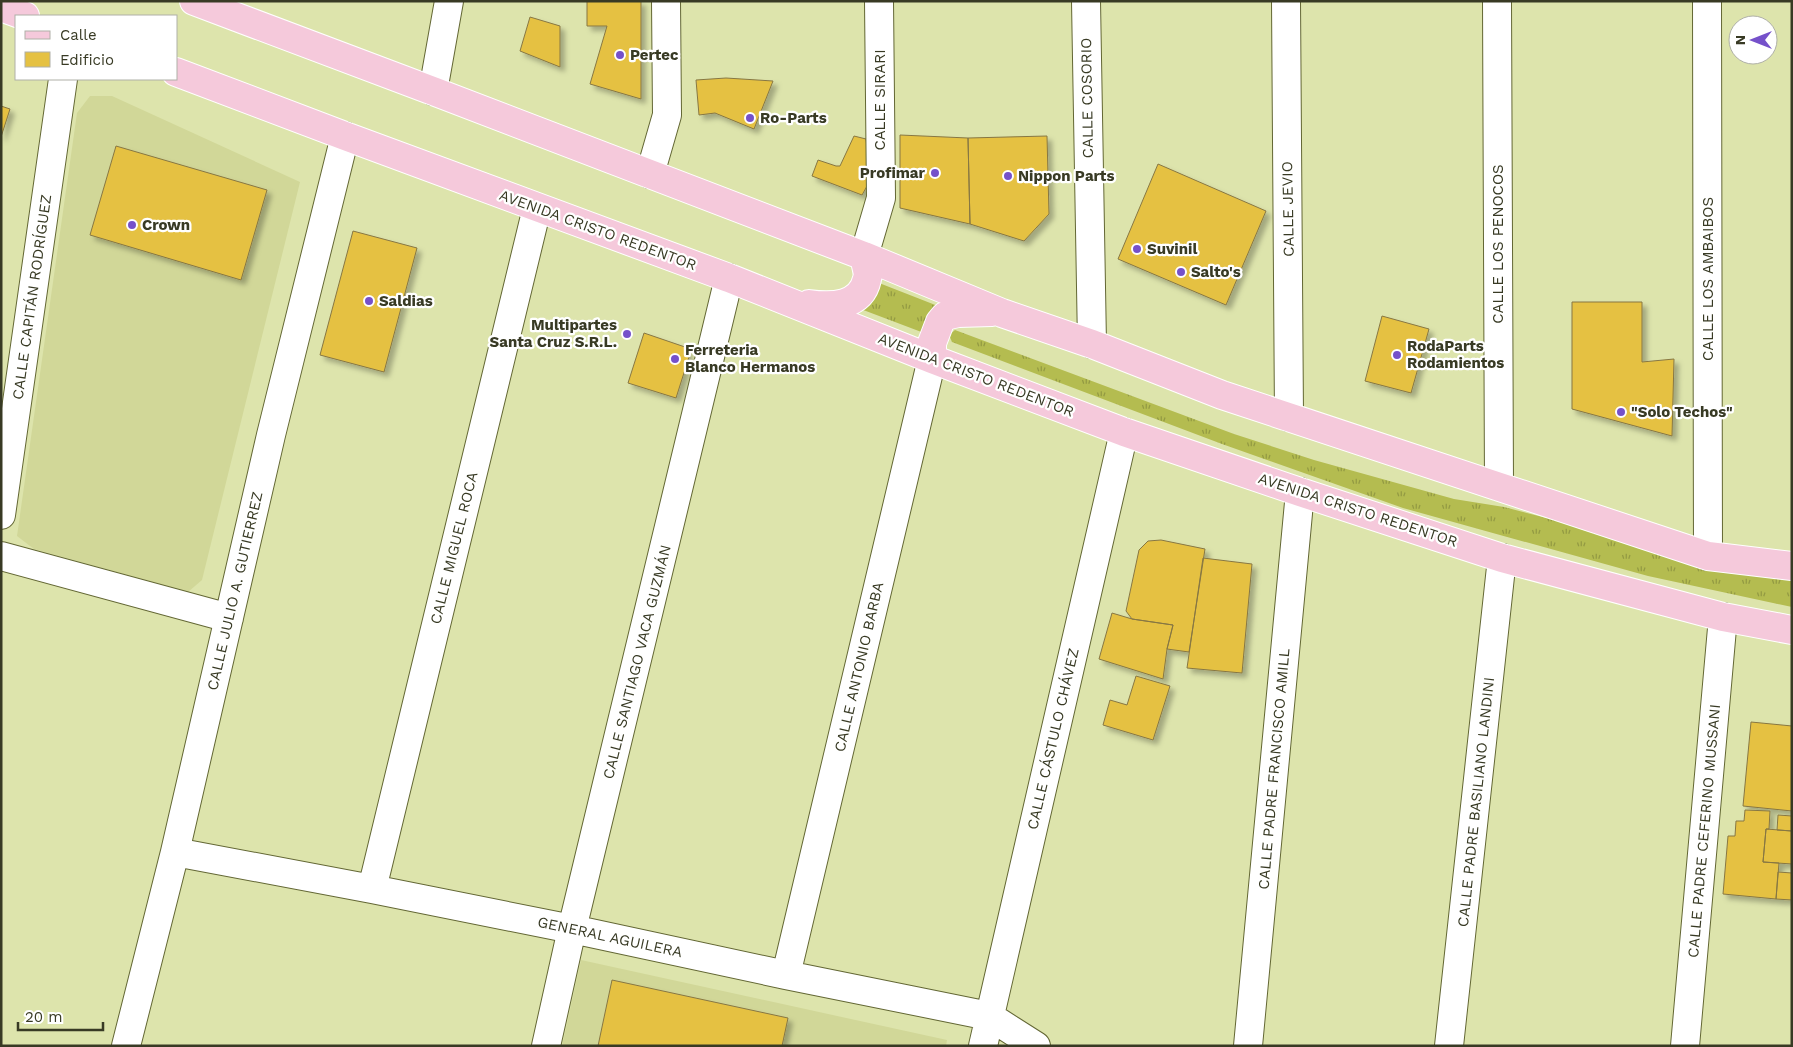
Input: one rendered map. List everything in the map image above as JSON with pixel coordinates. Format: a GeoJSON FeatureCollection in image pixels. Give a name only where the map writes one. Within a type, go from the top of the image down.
{"type":"FeatureCollection","features":[{"type":"Feature","properties":{"kind":"main road"},"geometry":{"type":"LineString","coordinates":[[194,1],[864,256],[1002,313],[1092,344],[1222,395],[1708,556],[1792,566]]}},
{"type":"Feature","properties":{"kind":"main road"},"geometry":{"type":"LineString","coordinates":[[1,7],[22,15]]}},
{"type":"Feature","properties":{"kind":"main road","name":"AVENIDA CRISTO REDENTOR"},"geometry":{"type":"LineString","coordinates":[[178,73],[729,278],[932,359],[1124,432],[1502,558],[1723,617],[1792,630]]}},
{"type":"Feature","properties":{"kind":"main road"},"geometry":{"type":"LineString","coordinates":[[775,297],[814,305],[848,303],[859,295],[868,278],[864,256]]}},
{"type":"Feature","properties":{"kind":"main road"},"geometry":{"type":"LineString","coordinates":[[932,359],[932,343],[940,322],[945,316],[958,313],[1002,313]]}},
{"type":"Feature","properties":{"kind":"street"},"geometry":{"type":"LineString","coordinates":[[433,91],[449,1]]}},
{"type":"Feature","properties":{"kind":"street"},"geometry":{"type":"LineString","coordinates":[[650,174],[668,115],[666,1]]}},
{"type":"Feature","properties":{"kind":"street","name":"CALLE SIRARI"},"geometry":{"type":"LineString","coordinates":[[864,256],[881,198],[879,1]]}},
{"type":"Feature","properties":{"kind":"street","name":"CALLE COSORIO"},"geometry":{"type":"LineString","coordinates":[[1086,1],[1092,344]]}},
{"type":"Feature","properties":{"kind":"street","name":"CALLE JEVIO"},"geometry":{"type":"LineString","coordinates":[[1286,1],[1289,417]]}},
{"type":"Feature","properties":{"kind":"street","name":"CALLE LOS PENOCOS"},"geometry":{"type":"LineString","coordinates":[[1498,1],[1499,486]]}},
{"type":"Feature","properties":{"kind":"street","name":"CALLE LOS AMBAIBOS"},"geometry":{"type":"LineString","coordinates":[[1707,1],[1708,556]]}},
{"type":"Feature","properties":{"kind":"street","name":"CALLE CAPITÁN RODRÍGUEZ"},"geometry":{"type":"LineString","coordinates":[[1,515],[63,80]]}},
{"type":"Feature","properties":{"kind":"street","name":"CALLE JULIO A. GUTIERREZ"},"geometry":{"type":"LineString","coordinates":[[126,1046],[175,852],[271,436],[345,136]]}},
{"type":"Feature","properties":{"kind":"street","name":"CALLE MIGUEL ROCA"},"geometry":{"type":"LineString","coordinates":[[372,889],[538,208]]}},
{"type":"Feature","properties":{"kind":"street","name":"CALLE SANTIAGO VACA GUZMÁN"},"geometry":{"type":"LineString","coordinates":[[546,1046],[572,929],[729,278]]}},
{"type":"Feature","properties":{"kind":"street","name":"CALLE ANTONIO BARBA"},"geometry":{"type":"LineString","coordinates":[[786,975],[932,359]]}},
{"type":"Feature","properties":{"kind":"street","name":"CALLE CÁSTULO CHÁVEZ"},"geometry":{"type":"LineString","coordinates":[[983,1046],[1124,432]]}},
{"type":"Feature","properties":{"kind":"street","name":"CALLE PADRE FRANCISCO AMILL"},"geometry":{"type":"LineString","coordinates":[[1248,1046],[1300,492]]}},
{"type":"Feature","properties":{"kind":"street"},"geometry":{"type":"LineString","coordinates":[[1,556],[229,618]]}},
{"type":"Feature","properties":{"kind":"street","name":"CALLE PADRE BASILIANO LANDINI"},"geometry":{"type":"LineString","coordinates":[[1449,1046],[1502,558]]}},
{"type":"Feature","properties":{"kind":"street","name":"CALLE PADRE CEFERINO MUSSANI"},"geometry":{"type":"LineString","coordinates":[[1685,1046],[1723,617]]}},
{"type":"Feature","properties":{"kind":"street","name":"GENERAL AGUILERA"},"geometry":{"type":"LineString","coordinates":[[175,852],[572,929],[989,1016],[1036,1046]]}},
{"type":"Feature","properties":{"kind":"shaded area"},"geometry":{"type":"Polygon","coordinates":[[[90,96],[112,96],[300,182],[202,580],[188,592],[34,549],[17,536],[77,113],[90,96]]]}},
{"type":"Feature","properties":{"kind":"shaded area"},"geometry":{"type":"Polygon","coordinates":[[[581,960],[947,1040],[946,1046],[562,1046],[581,960]]]}},
{"type":"Feature","properties":{"kind":"green space"},"geometry":{"type":"Polygon","coordinates":[[[874,281],[943,308],[924,333],[858,308],[874,281]]]}},
{"type":"Feature","properties":{"kind":"green space"},"geometry":{"type":"Polygon","coordinates":[[[955,330],[1234,434],[1314,460],[1454,499],[1504,507],[1667,549],[1792,576],[1792,607],[1648,576],[1403,508],[1222,444],[952,342],[949,335],[955,330]]]}},
{"type":"Feature","properties":{"kind":"building","name":"Pertec"},"geometry":{"type":"Polygon","coordinates":[[[587,1],[641,1],[641,99],[590,84],[607,26],[587,26],[587,1]]]}},
{"type":"Feature","properties":{"kind":"building"},"geometry":{"type":"Polygon","coordinates":[[[530,17],[560,26],[560,67],[520,51],[530,17]]]}},
{"type":"Feature","properties":{"kind":"building"},"geometry":{"type":"Polygon","coordinates":[[[726,78],[773,81],[754,129],[715,113],[699,115],[696,80],[726,78]]]}},
{"type":"Feature","properties":{"kind":"building"},"geometry":{"type":"Polygon","coordinates":[[[1,106],[10,109],[1,137],[1,106]]]}},
{"type":"Feature","properties":{"kind":"building","name":"Profimar"},"geometry":{"type":"Polygon","coordinates":[[[900,135],[968,138],[970,224],[900,208],[900,135]]]}},
{"type":"Feature","properties":{"kind":"building"},"geometry":{"type":"Polygon","coordinates":[[[854,136],[866,139],[871,179],[862,195],[812,176],[818,160],[840,166],[854,136]]]}},
{"type":"Feature","properties":{"kind":"building","name":"Nippon Parts"},"geometry":{"type":"Polygon","coordinates":[[[1047,136],[1049,214],[1024,241],[970,224],[968,138],[1047,136]]]}},
{"type":"Feature","properties":{"kind":"building"},"geometry":{"type":"Polygon","coordinates":[[[116,146],[267,190],[241,280],[90,235],[116,146]]]}},
{"type":"Feature","properties":{"kind":"building"},"geometry":{"type":"Polygon","coordinates":[[[1158,164],[1266,211],[1226,305],[1118,259],[1158,164]]]}},
{"type":"Feature","properties":{"kind":"building","name":"Saldias"},"geometry":{"type":"Polygon","coordinates":[[[353,231],[417,248],[384,372],[320,355],[353,231]]]}},
{"type":"Feature","properties":{"kind":"building"},"geometry":{"type":"Polygon","coordinates":[[[1572,302],[1642,302],[1642,362],[1674,359],[1672,436],[1572,409],[1572,302]]]}},
{"type":"Feature","properties":{"kind":"building","name":"RodaParts Rodamientos"},"geometry":{"type":"Polygon","coordinates":[[[1382,316],[1429,329],[1411,393],[1365,381],[1382,316]]]}},
{"type":"Feature","properties":{"kind":"building"},"geometry":{"type":"Polygon","coordinates":[[[644,333],[685,347],[689,357],[676,398],[628,383],[644,333]]]}},
{"type":"Feature","properties":{"kind":"building"},"geometry":{"type":"Polygon","coordinates":[[[1161,540],[1205,549],[1189,652],[1167,649],[1173,625],[1132,619],[1126,611],[1139,550],[1148,541],[1161,540]]]}},
{"type":"Feature","properties":{"kind":"building"},"geometry":{"type":"Polygon","coordinates":[[[1203,558],[1252,564],[1242,673],[1187,668],[1203,558]]]}},
{"type":"Feature","properties":{"kind":"building"},"geometry":{"type":"Polygon","coordinates":[[[1112,613],[1132,619],[1173,625],[1167,649],[1163,679],[1099,659],[1112,613]]]}},
{"type":"Feature","properties":{"kind":"building"},"geometry":{"type":"Polygon","coordinates":[[[1136,676],[1170,686],[1153,740],[1103,725],[1110,700],[1127,705],[1136,676]]]}},
{"type":"Feature","properties":{"kind":"building"},"geometry":{"type":"Polygon","coordinates":[[[1751,722],[1792,726],[1792,811],[1743,806],[1751,722]]]}},
{"type":"Feature","properties":{"kind":"building"},"geometry":{"type":"Polygon","coordinates":[[[1745,810],[1770,811],[1769,829],[1766,829],[1763,862],[1779,863],[1776,899],[1723,894],[1728,836],[1735,836],[1736,821],[1744,821],[1745,810]]]}},
{"type":"Feature","properties":{"kind":"building"},"geometry":{"type":"Polygon","coordinates":[[[1778,815],[1792,816],[1792,831],[1777,830],[1778,815]]]}},
{"type":"Feature","properties":{"kind":"building"},"geometry":{"type":"Polygon","coordinates":[[[1766,829],[1792,831],[1792,864],[1763,862],[1766,829]]]}},
{"type":"Feature","properties":{"kind":"building"},"geometry":{"type":"Polygon","coordinates":[[[1778,872],[1792,873],[1792,900],[1776,899],[1778,872]]]}},
{"type":"Feature","properties":{"kind":"building"},"geometry":{"type":"Polygon","coordinates":[[[612,980],[788,1018],[782,1046],[598,1046],[612,980]]]}},
{"type":"Feature","properties":{"kind":"place","name":"Pertec"},"geometry":{"type":"Point","coordinates":[620,55]}},
{"type":"Feature","properties":{"kind":"place","name":"Ro-Parts"},"geometry":{"type":"Point","coordinates":[750,118]}},
{"type":"Feature","properties":{"kind":"place","name":"Profimar"},"geometry":{"type":"Point","coordinates":[935,173]}},
{"type":"Feature","properties":{"kind":"place","name":"Nippon Parts"},"geometry":{"type":"Point","coordinates":[1008,176]}},
{"type":"Feature","properties":{"kind":"place","name":"Crown"},"geometry":{"type":"Point","coordinates":[132,225]}},
{"type":"Feature","properties":{"kind":"place","name":"Suvinil"},"geometry":{"type":"Point","coordinates":[1137,249]}},
{"type":"Feature","properties":{"kind":"place","name":"Salto's"},"geometry":{"type":"Point","coordinates":[1181,272]}},
{"type":"Feature","properties":{"kind":"place","name":"Saldias"},"geometry":{"type":"Point","coordinates":[369,301]}},
{"type":"Feature","properties":{"kind":"place","name":"Multipartes Santa Cruz S.R.L."},"geometry":{"type":"Point","coordinates":[627,334]}},
{"type":"Feature","properties":{"kind":"place","name":"RodaParts Rodamientos"},"geometry":{"type":"Point","coordinates":[1397,355]}},
{"type":"Feature","properties":{"kind":"place","name":"Ferreteria Blanco Hermanos"},"geometry":{"type":"Point","coordinates":[675,359]}},
{"type":"Feature","properties":{"kind":"place","name":"\"Solo Techos\""},"geometry":{"type":"Point","coordinates":[1621,412]}}]}
